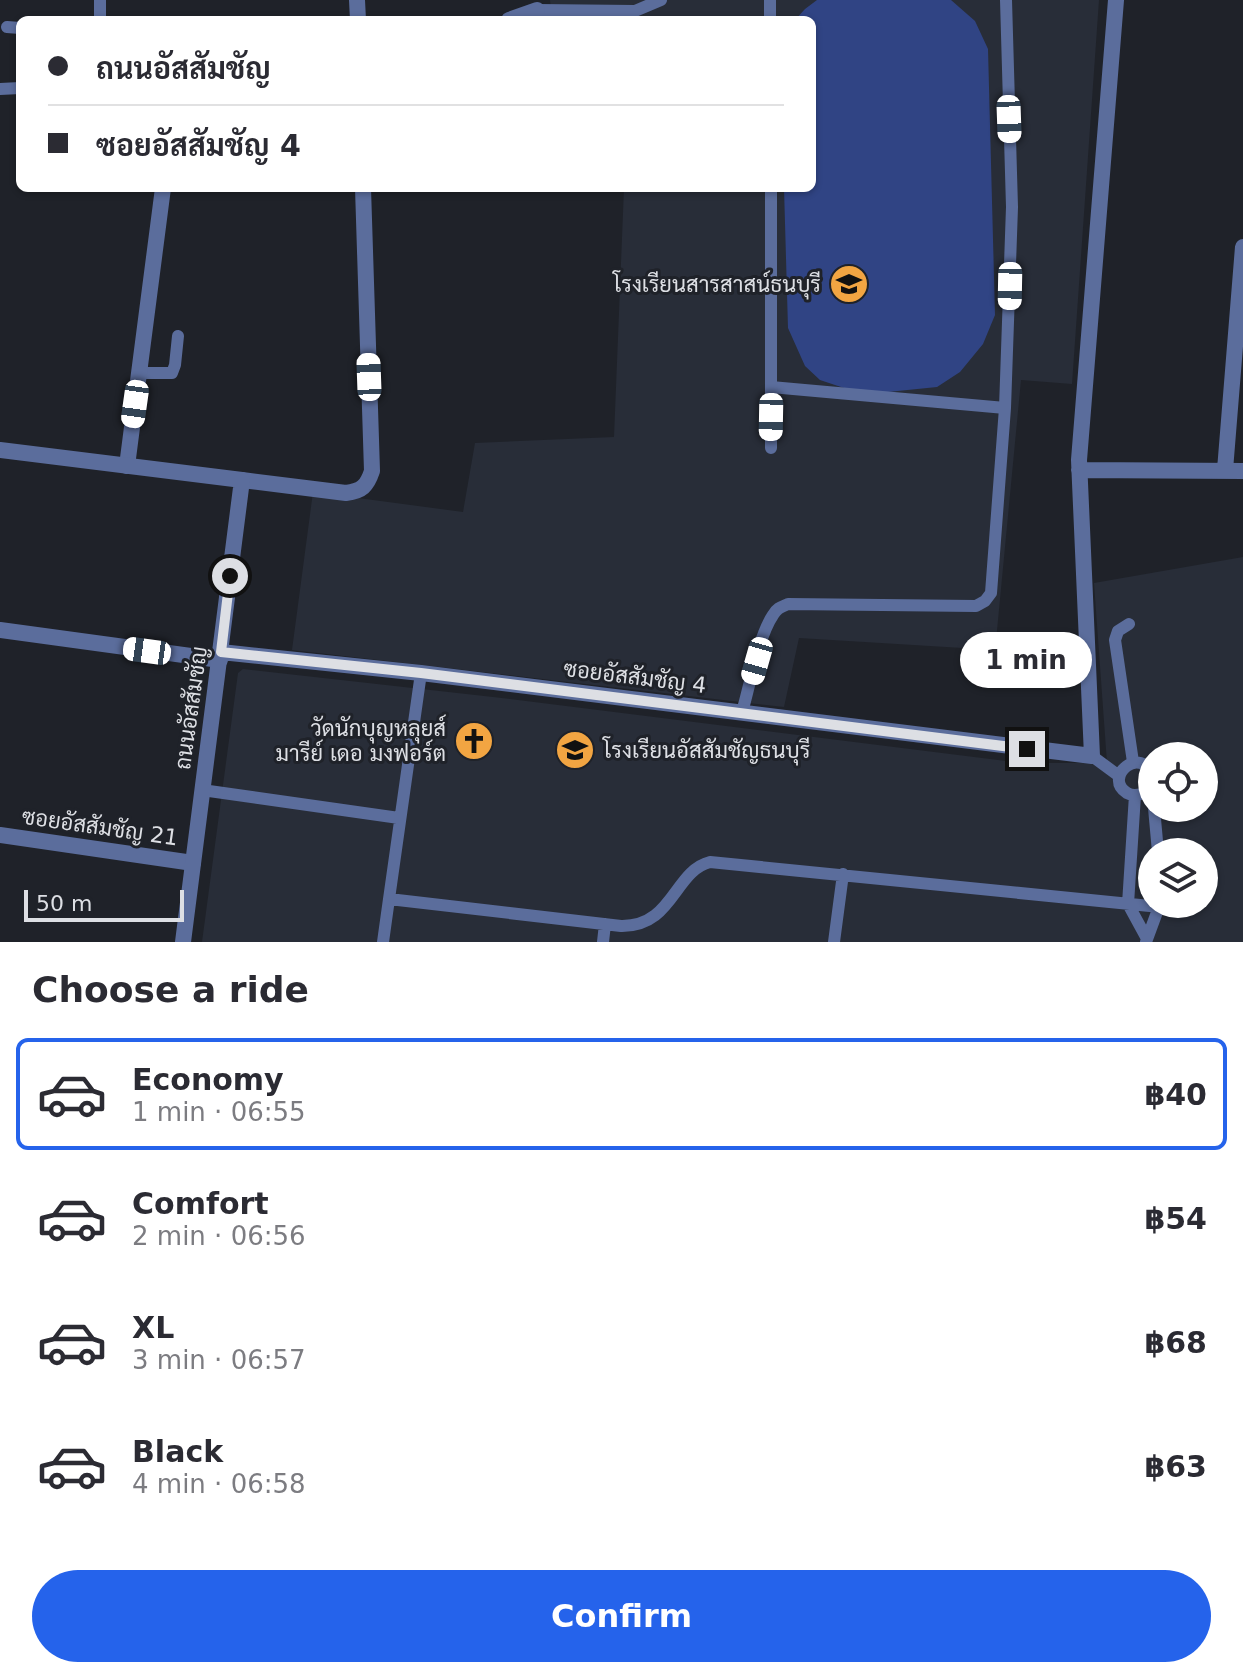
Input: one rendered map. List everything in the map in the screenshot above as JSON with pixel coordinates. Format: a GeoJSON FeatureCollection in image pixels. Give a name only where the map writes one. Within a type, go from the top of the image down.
{"type":"FeatureCollection","features":[{"type":"Feature","properties":{"kind":"street"},"geometry":{"type":"LineString","coordinates":[[1092,756],[1079,470],[1116,0]]}},
{"type":"Feature","properties":{"kind":"street"},"geometry":{"type":"LineString","coordinates":[[127,466],[162,192]]}},
{"type":"Feature","properties":{"kind":"street"},"geometry":{"type":"LineString","coordinates":[[0,450],[358,492],[368,483],[372,471],[363,192]]}},
{"type":"Feature","properties":{"kind":"street"},"geometry":{"type":"LineString","coordinates":[[1225,470],[1243,247]]}},
{"type":"Feature","properties":{"kind":"street"},"geometry":{"type":"LineString","coordinates":[[1079,470],[1243,471]]}},
{"type":"Feature","properties":{"kind":"street","name":"ถนนอัสสัมชัญ"},"geometry":{"type":"LineString","coordinates":[[183,942],[242,480]]}},
{"type":"Feature","properties":{"kind":"street","name":"ซอยอัสสัมชัญ 4"},"geometry":{"type":"LineString","coordinates":[[0,630],[220,656],[421,673],[1092,756]]}},
{"type":"Feature","properties":{"kind":"street","name":"ซอยอัสสัมชัญ 21"},"geometry":{"type":"LineString","coordinates":[[0,835],[193,863]]}},
{"type":"Feature","properties":{"kind":"lane"},"geometry":{"type":"LineString","coordinates":[[537,10],[635,11],[661,0]]}},
{"type":"Feature","properties":{"kind":"lane"},"geometry":{"type":"LineString","coordinates":[[742,712],[764,635],[771,616],[778,608],[788,604],[976,606],[991,593],[1005,408],[1012,207],[1006,0]]}},
{"type":"Feature","properties":{"kind":"lane"},"geometry":{"type":"LineString","coordinates":[[771,192],[771,448]]}},
{"type":"Feature","properties":{"kind":"lane"},"geometry":{"type":"LineString","coordinates":[[139,373],[172,373],[178,336]]}},
{"type":"Feature","properties":{"kind":"lane"},"geometry":{"type":"LineString","coordinates":[[771,387],[1005,408]]}},
{"type":"Feature","properties":{"kind":"lane"},"geometry":{"type":"LineString","coordinates":[[1129,624],[1118,631],[1115,640],[1133,762]]}},
{"type":"Feature","properties":{"kind":"lane"},"geometry":{"type":"LineString","coordinates":[[383,942],[421,673]]}},
{"type":"Feature","properties":{"kind":"lane"},"geometry":{"type":"LineString","coordinates":[[1092,756],[1119,776]]}},
{"type":"Feature","properties":{"kind":"lane"},"geometry":{"type":"LineString","coordinates":[[1138,763],[1124,767],[1119,776],[1120,785],[1126,792],[1135,795],[1128,904],[1146,940]]}},
{"type":"Feature","properties":{"kind":"lane"},"geometry":{"type":"LineString","coordinates":[[202,790],[399,818]]}},
{"type":"Feature","properties":{"kind":"lane"},"geometry":{"type":"LineString","coordinates":[[389,899],[629,926],[644,923],[661,910],[696,869],[707,862],[1138,904]]}},
{"type":"Feature","properties":{"kind":"lane"},"geometry":{"type":"LineString","coordinates":[[834,942],[843,874]]}},
{"type":"Feature","properties":{"kind":"lane"},"geometry":{"type":"LineString","coordinates":[[1146,940],[1155,918]]}},
{"type":"Feature","properties":{"kind":"lane"},"geometry":{"type":"LineString","coordinates":[[603,942],[605,924]]}},
{"type":"Feature","properties":{"kind":"shaded area","name":"โรงเรียนสารสาสน์ธนบุรี"},"geometry":{"type":"Polygon","coordinates":[[[550,0],[1099,0],[1072,384],[1021,380],[996,641],[979,649],[799,638],[784,707],[292,650],[313,492],[463,512],[475,443],[614,437],[624,192],[816,192],[816,16],[552,16],[550,0]]]}},
{"type":"Feature","properties":{"kind":"shaded area"},"geometry":{"type":"Polygon","coordinates":[[[817,0],[951,0],[975,21],[988,49],[995,315],[983,344],[960,372],[937,387],[878,393],[844,388],[820,380],[805,366],[788,328],[784,192],[816,192],[816,16],[799,16],[817,0]]]}},
{"type":"Feature","properties":{"kind":"shaded area","name":"โรงเรียนอัสสัมชัญธนบุรี"},"geometry":{"type":"Polygon","coordinates":[[[1243,557],[1243,942],[202,942],[238,673],[243,669],[1022,763],[1107,763],[1094,583],[1243,557]]]}},
{"type":"Feature","properties":{"kind":"place","name":"โรงเรียนสารสาสน์ธนบุรี"},"geometry":{"type":"Point","coordinates":[849,284]}},
{"type":"Feature","properties":{"kind":"place","name":"วัดนักบุญหลุยส์ มารีย์ เดอ มงฟอร์ต"},"geometry":{"type":"Point","coordinates":[474,741]}},
{"type":"Feature","properties":{"kind":"place","name":"โรงเรียนอัสสัมชัญธนบุรี"},"geometry":{"type":"Point","coordinates":[575,750]}},
{"type":"Feature","properties":{"kind":"route"},"geometry":{"type":"LineString","coordinates":[[230,576],[221,652],[421,673],[1027,749]]}}]}
